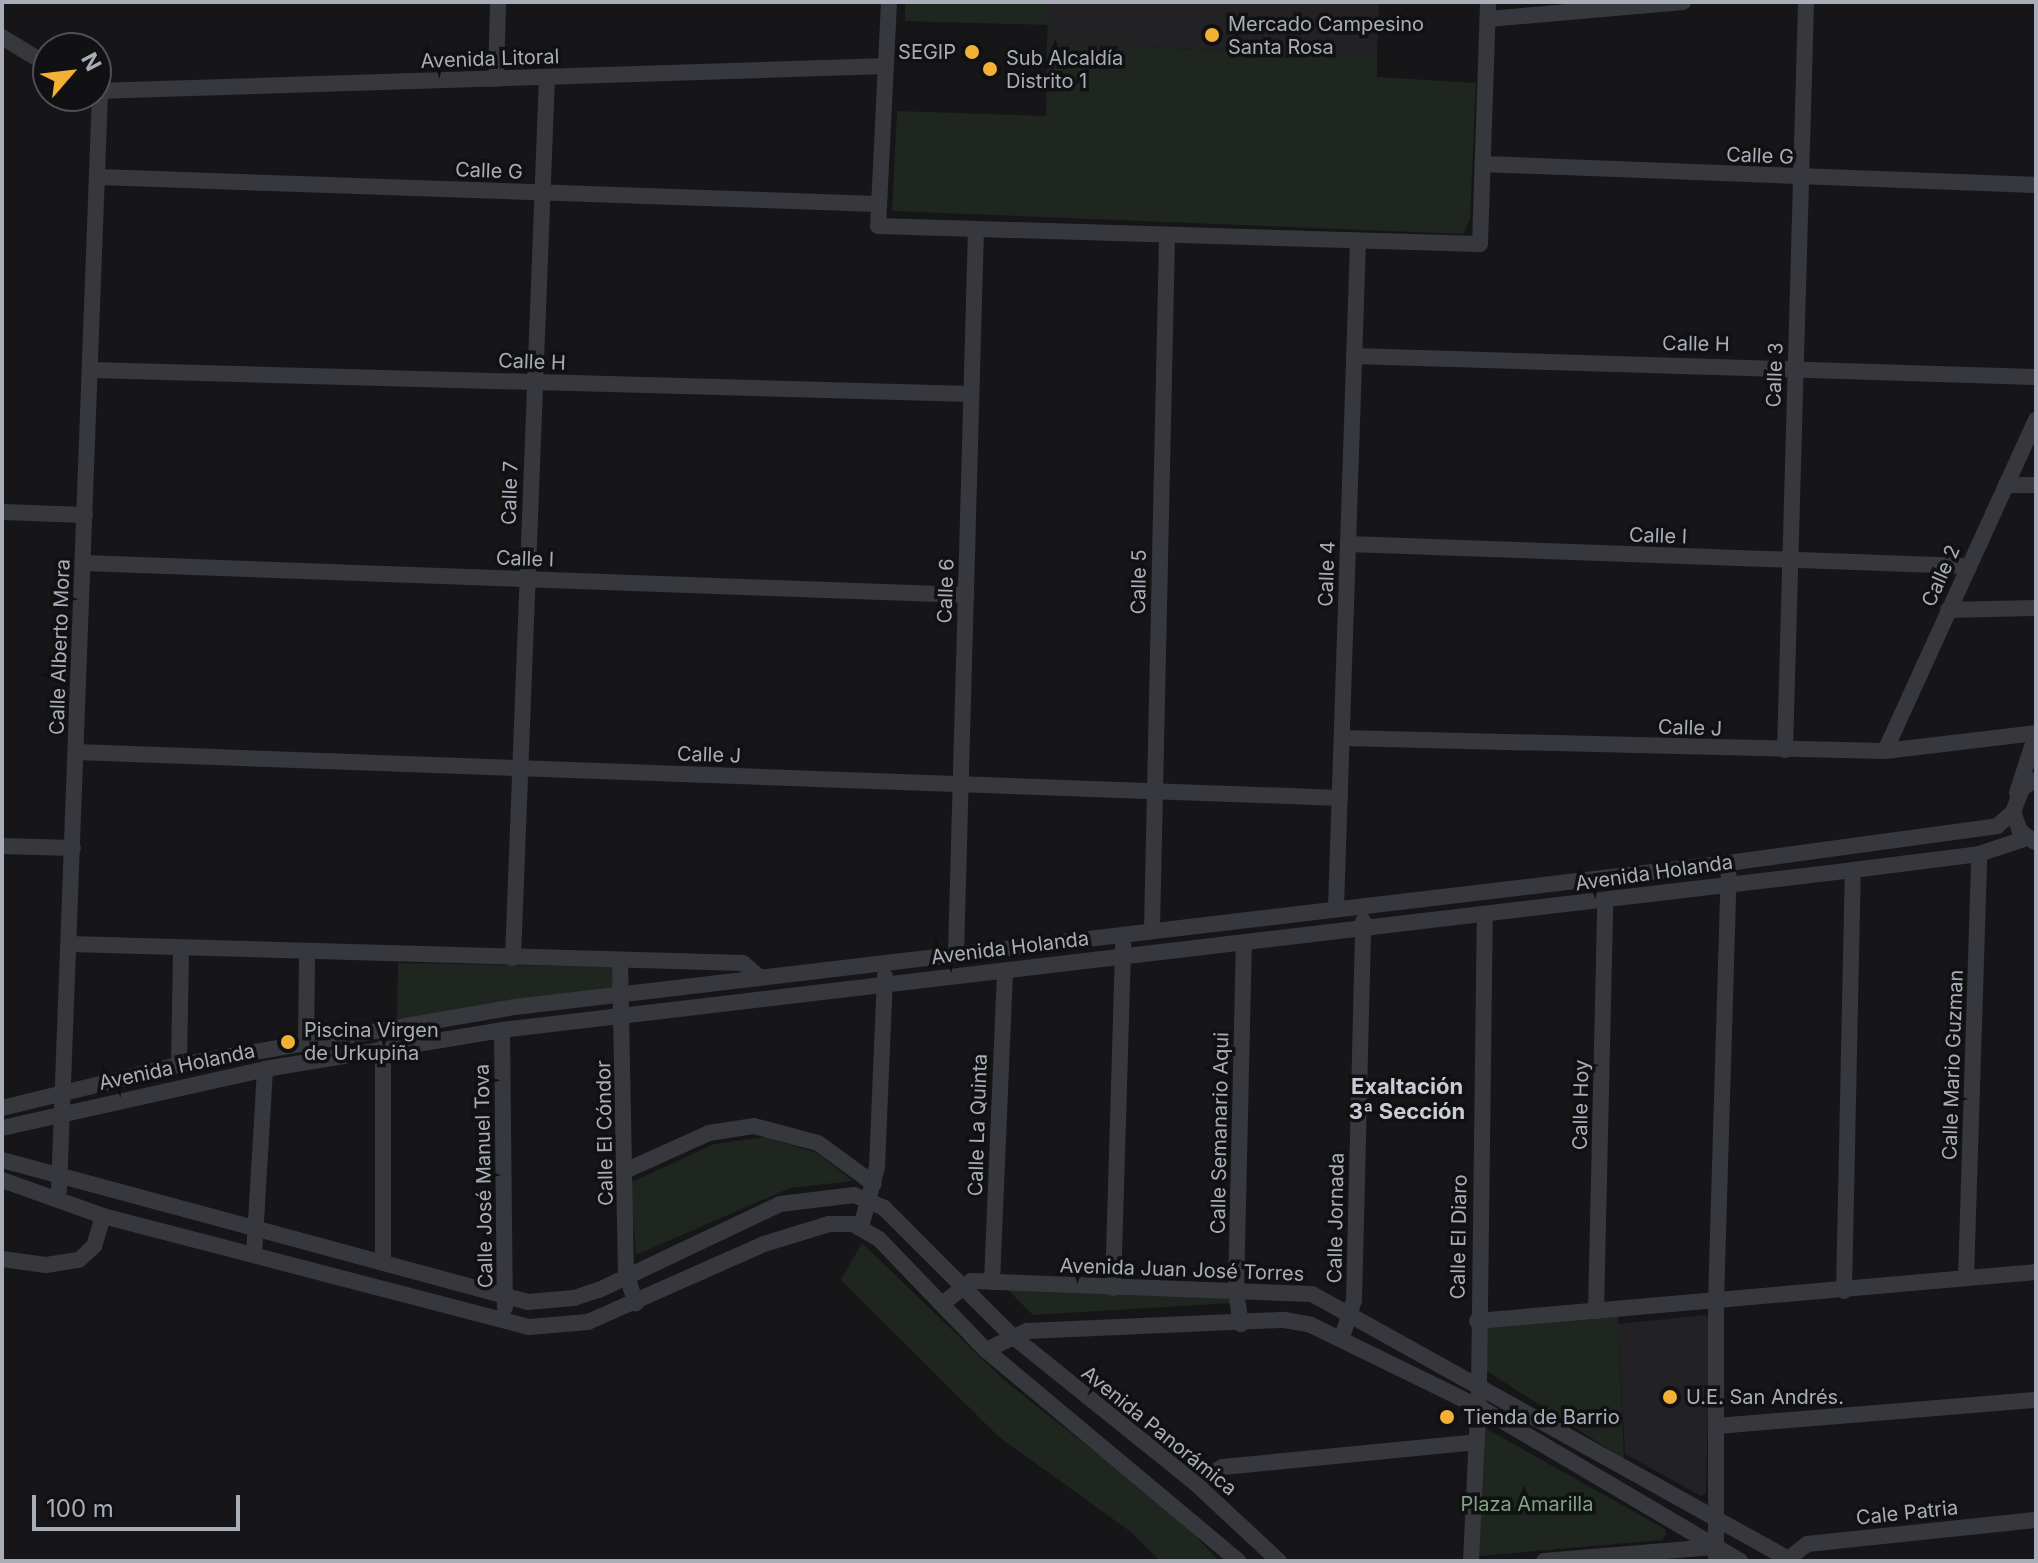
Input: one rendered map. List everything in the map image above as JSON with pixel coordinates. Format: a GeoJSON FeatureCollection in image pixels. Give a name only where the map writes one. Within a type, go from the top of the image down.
{"type":"FeatureCollection","features":[{"type":"Feature","properties":{"kind":"street"},"geometry":{"type":"LineString","coordinates":[[496,79],[498,2]]}},
{"type":"Feature","properties":{"kind":"street"},"geometry":{"type":"LineString","coordinates":[[889,2],[878,226],[1480,244],[1488,2]]}},
{"type":"Feature","properties":{"kind":"street"},"geometry":{"type":"LineString","coordinates":[[1488,19],[1683,2]]}},
{"type":"Feature","properties":{"kind":"street","name":"Calle 3"},"geometry":{"type":"LineString","coordinates":[[1785,750],[1806,2]]}},
{"type":"Feature","properties":{"kind":"street"},"geometry":{"type":"LineString","coordinates":[[2,37],[32,55]]}},
{"type":"Feature","properties":{"kind":"street","name":"Avenida Litoral"},"geometry":{"type":"LineString","coordinates":[[112,92],[886,66]]}},
{"type":"Feature","properties":{"kind":"street","name":"Calle 7"},"geometry":{"type":"LineString","coordinates":[[513,958],[547,78]]}},
{"type":"Feature","properties":{"kind":"street","name":"Calle Alberto Mora"},"geometry":{"type":"LineString","coordinates":[[57,1202],[61,1180],[98,112]]}},
{"type":"Feature","properties":{"kind":"street","name":"Calle G"},"geometry":{"type":"LineString","coordinates":[[1483,164],[2036,185]]}},
{"type":"Feature","properties":{"kind":"street","name":"Calle G"},"geometry":{"type":"LineString","coordinates":[[98,177],[879,204]]}},
{"type":"Feature","properties":{"kind":"street","name":"Calle 6"},"geometry":{"type":"LineString","coordinates":[[956,953],[976,229]]}},
{"type":"Feature","properties":{"kind":"street","name":"Calle 5"},"geometry":{"type":"LineString","coordinates":[[1152,930],[1167,235]]}},
{"type":"Feature","properties":{"kind":"street","name":"Calle 4"},"geometry":{"type":"LineString","coordinates":[[1336,908],[1358,240]]}},
{"type":"Feature","properties":{"kind":"street","name":"Calle H"},"geometry":{"type":"LineString","coordinates":[[1354,356],[1795,366],[2036,377]]}},
{"type":"Feature","properties":{"kind":"street","name":"Calle H"},"geometry":{"type":"LineString","coordinates":[[91,370],[971,394]]}},
{"type":"Feature","properties":{"kind":"street","name":"Calle 2"},"geometry":{"type":"LineString","coordinates":[[1885,751],[1966,566],[2036,420]]}},
{"type":"Feature","properties":{"kind":"street"},"geometry":{"type":"LineString","coordinates":[[2006,485],[2036,485]]}},
{"type":"Feature","properties":{"kind":"street"},"geometry":{"type":"LineString","coordinates":[[2,512],[85,515]]}},
{"type":"Feature","properties":{"kind":"street","name":"Calle I"},"geometry":{"type":"LineString","coordinates":[[1348,544],[1966,566]]}},
{"type":"Feature","properties":{"kind":"street","name":"Calle I"},"geometry":{"type":"LineString","coordinates":[[84,563],[966,595]]}},
{"type":"Feature","properties":{"kind":"street"},"geometry":{"type":"LineString","coordinates":[[1948,610],[2036,608]]}},
{"type":"Feature","properties":{"kind":"street"},"geometry":{"type":"LineString","coordinates":[[2032,840],[2014,804],[2036,733]]}},
{"type":"Feature","properties":{"kind":"street","name":"Calle J"},"geometry":{"type":"LineString","coordinates":[[1342,738],[1885,751],[2036,733]]}},
{"type":"Feature","properties":{"kind":"street","name":"Calle J"},"geometry":{"type":"LineString","coordinates":[[76,752],[1340,798]]}},
{"type":"Feature","properties":{"kind":"street","name":"Avenida Holanda"},"geometry":{"type":"LineString","coordinates":[[2,1108],[179,1065],[515,1007],[1728,863],[1987,827],[2005,822],[2014,804],[2036,780]]}},
{"type":"Feature","properties":{"kind":"street","name":"Calle Mario Guzman"},"geometry":{"type":"LineString","coordinates":[[1966,1278],[1987,827]]}},
{"type":"Feature","properties":{"kind":"street","name":"Avenida Holanda"},"geometry":{"type":"LineString","coordinates":[[2,1128],[265,1069],[502,1030],[1123,954],[1605,901],[1984,852],[2032,840]]}},
{"type":"Feature","properties":{"kind":"street"},"geometry":{"type":"LineString","coordinates":[[2,846],[73,848]]}},
{"type":"Feature","properties":{"kind":"street"},"geometry":{"type":"LineString","coordinates":[[1716,1554],[1716,1301],[1730,883],[1728,863]]}},
{"type":"Feature","properties":{"kind":"street"},"geometry":{"type":"LineString","coordinates":[[1844,1291],[1853,870]]}},
{"type":"Feature","properties":{"kind":"street","name":"Calle Hoy"},"geometry":{"type":"LineString","coordinates":[[1596,1311],[1605,901]]}},
{"type":"Feature","properties":{"kind":"street","name":"Calle Jornada"},"geometry":{"type":"LineString","coordinates":[[1342,1337],[1352,1314],[1362,906]]}},
{"type":"Feature","properties":{"kind":"street","name":"Calle El Diaro"},"geometry":{"type":"LineString","coordinates":[[1471,1561],[1479,1407],[1477,1321],[1485,914]]}},
{"type":"Feature","properties":{"kind":"street"},"geometry":{"type":"LineString","coordinates":[[1113,1288],[1122,934]]}},
{"type":"Feature","properties":{"kind":"street","name":"Calle Semanario Aqui"},"geometry":{"type":"LineString","coordinates":[[1241,1324],[1236,1291],[1244,942]]}},
{"type":"Feature","properties":{"kind":"street"},"geometry":{"type":"LineString","coordinates":[[69,944],[307,955],[743,963],[759,977]]}},
{"type":"Feature","properties":{"kind":"street"},"geometry":{"type":"LineString","coordinates":[[179,1065],[181,950]]}},
{"type":"Feature","properties":{"kind":"street"},"geometry":{"type":"LineString","coordinates":[[306,1043],[307,955]]}},
{"type":"Feature","properties":{"kind":"street","name":"Calle El Cóndor"},"geometry":{"type":"LineString","coordinates":[[620,961],[627,1276],[636,1303]]}},
{"type":"Feature","properties":{"kind":"street"},"geometry":{"type":"LineString","coordinates":[[861,1227],[873,1193],[885,962]]}},
{"type":"Feature","properties":{"kind":"street","name":"Calle La Quinta"},"geometry":{"type":"LineString","coordinates":[[992,1282],[1005,970]]}},
{"type":"Feature","properties":{"kind":"street","name":"Calle José Manuel Tova"},"geometry":{"type":"LineString","coordinates":[[502,1030],[506,1298],[503,1321]]}},
{"type":"Feature","properties":{"kind":"street"},"geometry":{"type":"LineString","coordinates":[[383,1048],[383,1262]]}},
{"type":"Feature","properties":{"kind":"street"},"geometry":{"type":"LineString","coordinates":[[254,1255],[259,1229],[265,1069]]}},
{"type":"Feature","properties":{"kind":"street","name":"Avenida Panorámica"},"geometry":{"type":"LineString","coordinates":[[627,1170],[709,1133],[754,1126],[818,1143],[873,1193],[1011,1335],[1195,1483],[1279,1561]]}},
{"type":"Feature","properties":{"kind":"street"},"geometry":{"type":"LineString","coordinates":[[2,1160],[61,1180],[259,1229],[528,1302],[574,1298],[780,1204],[832,1195],[873,1193]]}},
{"type":"Feature","properties":{"kind":"street"},"geometry":{"type":"LineString","coordinates":[[2,1180],[103,1216],[503,1321],[558,1328],[588,1322],[636,1303],[797,1232],[841,1223],[861,1227],[986,1350],[1238,1561]]}},
{"type":"Feature","properties":{"kind":"street"},"geometry":{"type":"LineString","coordinates":[[2,1259],[46,1265],[79,1260],[94,1246],[103,1216]]}},
{"type":"Feature","properties":{"kind":"street"},"geometry":{"type":"LineString","coordinates":[[1477,1321],[2036,1272]]}},
{"type":"Feature","properties":{"kind":"street","name":"Avenida Juan José Torres"},"geometry":{"type":"LineString","coordinates":[[964,1285],[992,1282],[1302,1292],[1352,1314],[1479,1389],[1790,1560]]}},
{"type":"Feature","properties":{"kind":"street"},"geometry":{"type":"LineString","coordinates":[[942,1304],[964,1285]]}},
{"type":"Feature","properties":{"kind":"street"},"geometry":{"type":"LineString","coordinates":[[986,1350],[1011,1335],[1298,1322],[1342,1337],[1479,1407],[1716,1554],[1740,1561]]}},
{"type":"Feature","properties":{"kind":"street"},"geometry":{"type":"LineString","coordinates":[[1717,1426],[2036,1400]]}},
{"type":"Feature","properties":{"kind":"street"},"geometry":{"type":"LineString","coordinates":[[1195,1483],[1223,1467],[1477,1442]]}},
{"type":"Feature","properties":{"kind":"street","name":"Cale Patria"},"geometry":{"type":"LineString","coordinates":[[1790,1560],[1807,1544],[2036,1520]]}},
{"type":"Feature","properties":{"kind":"street"},"geometry":{"type":"LineString","coordinates":[[1544,1561],[1716,1554]]}},
{"type":"Feature","properties":{"kind":"shaded area","name":"Mercado Campesino Santa Rosa"},"geometry":{"type":"Polygon","coordinates":[[[931,2],[1379,2],[1377,55],[1047,44],[1048,11],[931,2]]]}},
{"type":"Feature","properties":{"kind":"shaded area"},"geometry":{"type":"Polygon","coordinates":[[[1705,1315],[1710,1319],[1706,1493],[1701,1496],[1625,1454],[1618,1324],[1705,1315]]]}},
{"type":"Feature","properties":{"kind":"green space"},"geometry":{"type":"Polygon","coordinates":[[[905,2],[1049,2],[1048,25],[905,21],[905,2]]]}},
{"type":"Feature","properties":{"kind":"green space"},"geometry":{"type":"Polygon","coordinates":[[[1047,44],[1377,55],[1377,77],[1476,83],[1470,220],[1463,234],[892,211],[897,111],[1046,116],[1047,44]]]}},
{"type":"Feature","properties":{"kind":"green space"},"geometry":{"type":"Polygon","coordinates":[[[398,963],[613,967],[614,989],[397,1019],[398,963]]]}},
{"type":"Feature","properties":{"kind":"green space"},"geometry":{"type":"Polygon","coordinates":[[[765,1137],[817,1153],[853,1181],[790,1188],[636,1255],[630,1183],[714,1144],[765,1137]]]}},
{"type":"Feature","properties":{"kind":"green space"},"geometry":{"type":"Polygon","coordinates":[[[862,1243],[1005,1381],[1178,1517],[1219,1561],[1160,1561],[1131,1532],[999,1437],[841,1280],[862,1243]]]}},
{"type":"Feature","properties":{"kind":"green space"},"geometry":{"type":"Polygon","coordinates":[[[1002,1284],[1229,1292],[1232,1303],[1033,1315],[1002,1284]]]}},
{"type":"Feature","properties":{"kind":"green space","name":"Plaza Amarilla"},"geometry":{"type":"Polygon","coordinates":[[[1618,1315],[1624,1459],[1482,1368],[1483,1332],[1488,1327],[1618,1315]]]}},
{"type":"Feature","properties":{"kind":"green space","name":"Plaza Amarilla"},"geometry":{"type":"Polygon","coordinates":[[[1483,1427],[1665,1529],[1666,1534],[1662,1540],[1479,1556],[1483,1427]]]}},
{"type":"Feature","properties":{"kind":"place","name":"Mercado Campesino Santa Rosa"},"geometry":{"type":"Point","coordinates":[1212,35]}},
{"type":"Feature","properties":{"kind":"place","name":"SEGIP"},"geometry":{"type":"Point","coordinates":[972,52]}},
{"type":"Feature","properties":{"kind":"place","name":"Sub Alcaldía Distrito 1"},"geometry":{"type":"Point","coordinates":[990,69]}},
{"type":"Feature","properties":{"kind":"place","name":"Piscina Virgen de Urkupiña"},"geometry":{"type":"Point","coordinates":[288,1042]}},
{"type":"Feature","properties":{"kind":"place","name":"U.E. San Andrés."},"geometry":{"type":"Point","coordinates":[1670,1397]}},
{"type":"Feature","properties":{"kind":"place","name":"Tienda de Barrio"},"geometry":{"type":"Point","coordinates":[1447,1417]}},
{"type":"Feature","properties":{"kind":"district","name":"Exaltación 3ª Sección"},"geometry":{"type":"Point","coordinates":[1407,1098]}}]}
